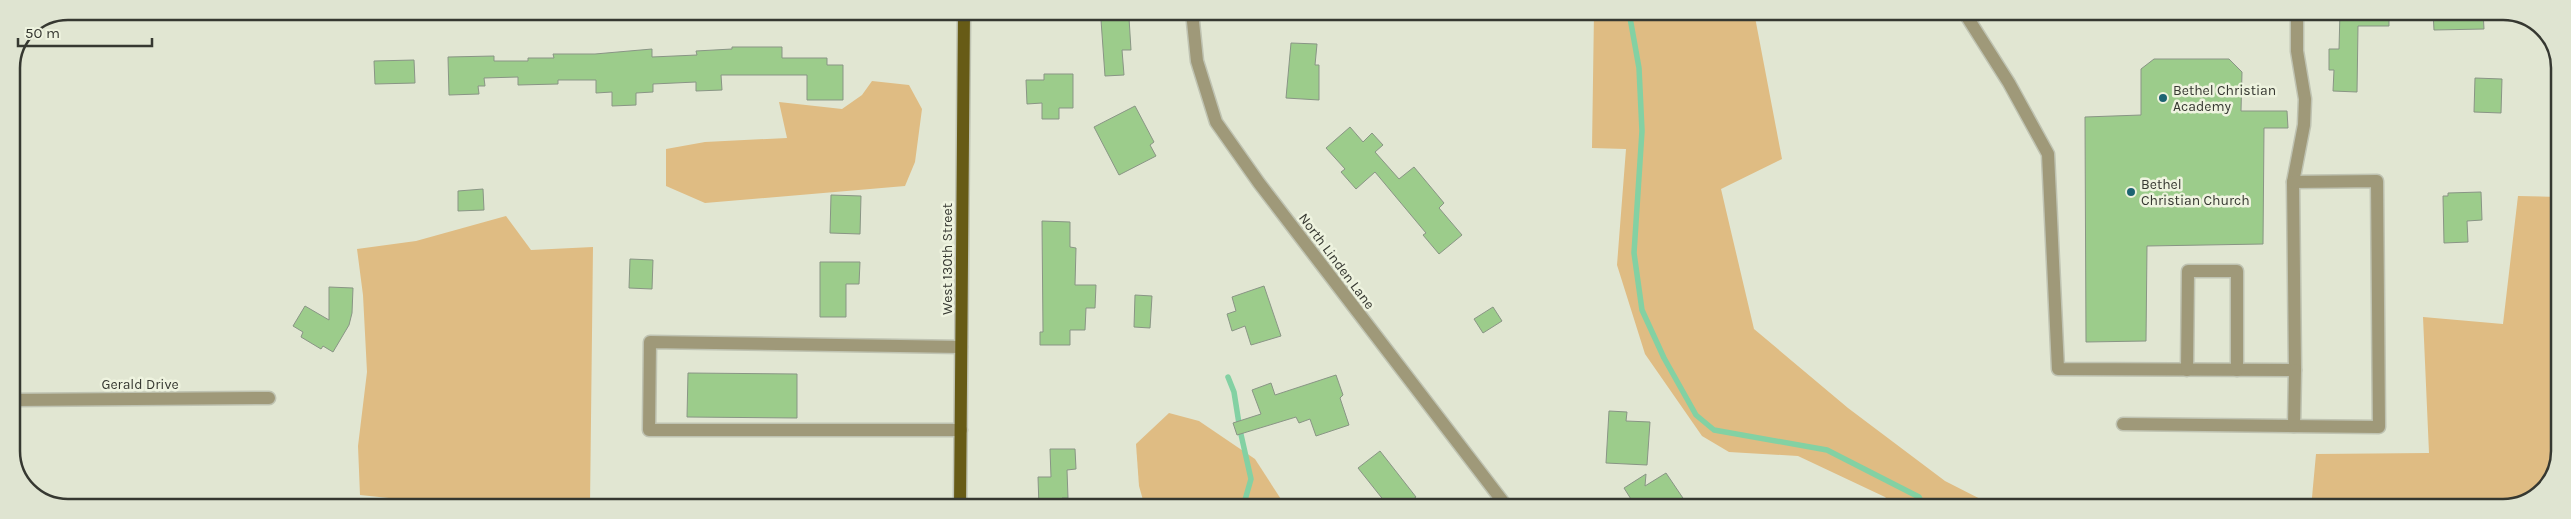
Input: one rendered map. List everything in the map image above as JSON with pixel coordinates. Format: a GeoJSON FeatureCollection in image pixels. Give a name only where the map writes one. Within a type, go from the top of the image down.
{"type":"FeatureCollection","features":[{"type":"Feature","properties":{"kind":"main road","name":"West 130th Street"},"geometry":{"type":"LineString","coordinates":[[960,499],[964,20]]}},
{"type":"Feature","properties":{"kind":"street","name":"North Linden Lane"},"geometry":{"type":"LineString","coordinates":[[1193,20],[1197,61],[1216,122],[1258,183],[1500,499]]}},
{"type":"Feature","properties":{"kind":"street"},"geometry":{"type":"LineString","coordinates":[[1969,20],[2009,83],[2048,154],[2058,369],[2295,370]]}},
{"type":"Feature","properties":{"kind":"street"},"geometry":{"type":"LineString","coordinates":[[2294,426],[2293,182],[2304,126],[2305,108],[2297,52],[2297,20]]}},
{"type":"Feature","properties":{"kind":"street"},"geometry":{"type":"LineString","coordinates":[[2122,424],[2379,427],[2377,181],[2293,182]]}},
{"type":"Feature","properties":{"kind":"street"},"geometry":{"type":"LineString","coordinates":[[2187,370],[2188,270],[2237,270],[2237,370]]}},
{"type":"Feature","properties":{"kind":"street"},"geometry":{"type":"LineString","coordinates":[[961,348],[650,342],[649,430],[961,430]]}},
{"type":"Feature","properties":{"kind":"street","name":"Gerald Drive"},"geometry":{"type":"LineString","coordinates":[[20,400],[269,398]]}},
{"type":"Feature","properties":{"kind":"shaded area"},"geometry":{"type":"Polygon","coordinates":[[[1594,20],[1756,20],[1782,159],[1721,189],[1754,329],[1848,408],[1945,481],[1980,499],[1887,499],[1798,456],[1729,452],[1702,436],[1645,354],[1617,265],[1626,149],[1592,148],[1594,20]]]}},
{"type":"Feature","properties":{"kind":"shaded area"},"geometry":{"type":"Polygon","coordinates":[[[872,81],[909,85],[922,109],[915,162],[905,186],[705,203],[666,186],[666,149],[705,142],[787,138],[779,102],[842,109],[862,95],[872,81]]]}},
{"type":"Feature","properties":{"kind":"shaded area"},"geometry":{"type":"Polygon","coordinates":[[[2518,196],[2551,197],[2551,451],[2545,475],[2535,487],[2527,493],[2503,499],[2312,499],[2316,454],[2429,453],[2423,317],[2503,324],[2518,196]]]}},
{"type":"Feature","properties":{"kind":"shaded area"},"geometry":{"type":"Polygon","coordinates":[[[506,216],[531,250],[593,247],[590,499],[418,499],[360,495],[358,446],[367,372],[363,295],[357,249],[416,241],[506,216]]]}},
{"type":"Feature","properties":{"kind":"shaded area"},"geometry":{"type":"Polygon","coordinates":[[[1169,413],[1199,421],[1255,459],[1281,499],[1143,499],[1139,486],[1136,444],[1169,413]]]}},
{"type":"Feature","properties":{"kind":"building"},"geometry":{"type":"Polygon","coordinates":[[[1101,20],[1129,20],[1131,50],[1122,50],[1124,75],[1105,76],[1101,20]]]}},
{"type":"Feature","properties":{"kind":"building"},"geometry":{"type":"Polygon","coordinates":[[[2340,20],[2389,20],[2389,26],[2358,26],[2357,92],[2333,91],[2334,70],[2329,70],[2329,49],[2339,49],[2340,20]]]}},
{"type":"Feature","properties":{"kind":"building"},"geometry":{"type":"Polygon","coordinates":[[[2433,20],[2483,20],[2484,29],[2434,30],[2433,20]]]}},
{"type":"Feature","properties":{"kind":"building"},"geometry":{"type":"Polygon","coordinates":[[[1291,43],[1317,44],[1315,65],[1319,65],[1319,100],[1286,98],[1291,43]]]}},
{"type":"Feature","properties":{"kind":"building"},"geometry":{"type":"Polygon","coordinates":[[[732,47],[782,47],[782,58],[827,58],[827,65],[843,65],[843,100],[807,100],[807,75],[721,75],[722,90],[696,91],[696,82],[653,84],[653,92],[636,93],[636,105],[612,106],[612,92],[596,93],[596,80],[558,80],[558,84],[518,85],[518,77],[484,78],[485,86],[478,86],[479,94],[449,95],[448,57],[494,56],[494,61],[528,61],[528,58],[554,58],[553,54],[595,54],[652,49],[652,57],[697,55],[696,51],[732,49],[732,47]]]}},
{"type":"Feature","properties":{"kind":"building"},"geometry":{"type":"Polygon","coordinates":[[[2154,59],[2229,59],[2242,72],[2241,111],[2287,111],[2288,128],[2264,128],[2263,244],[2147,246],[2146,341],[2086,342],[2085,117],[2141,115],[2141,69],[2154,59]]]}},
{"type":"Feature","properties":{"kind":"building"},"geometry":{"type":"Polygon","coordinates":[[[414,60],[415,83],[375,84],[374,61],[414,60]]]}},
{"type":"Feature","properties":{"kind":"building"},"geometry":{"type":"Polygon","coordinates":[[[1044,74],[1073,74],[1073,108],[1059,108],[1059,119],[1042,119],[1042,103],[1027,104],[1026,80],[1044,80],[1044,74]]]}},
{"type":"Feature","properties":{"kind":"building"},"geometry":{"type":"Polygon","coordinates":[[[2475,78],[2502,79],[2501,113],[2474,112],[2475,78]]]}},
{"type":"Feature","properties":{"kind":"building"},"geometry":{"type":"Polygon","coordinates":[[[1135,106],[1154,142],[1150,145],[1156,156],[1119,175],[1094,127],[1135,106]]]}},
{"type":"Feature","properties":{"kind":"building"},"geometry":{"type":"Polygon","coordinates":[[[1350,127],[1363,142],[1372,133],[1383,145],[1375,152],[1399,179],[1414,167],[1444,203],[1439,208],[1462,235],[1439,254],[1423,235],[1426,233],[1375,172],[1356,189],[1341,172],[1345,169],[1326,148],[1350,127]]]}},
{"type":"Feature","properties":{"kind":"building"},"geometry":{"type":"Polygon","coordinates":[[[483,189],[484,210],[458,211],[458,191],[483,189]]]}},
{"type":"Feature","properties":{"kind":"building"},"geometry":{"type":"Polygon","coordinates":[[[2481,192],[2482,220],[2467,221],[2468,242],[2444,243],[2443,196],[2448,196],[2448,193],[2481,192]]]}},
{"type":"Feature","properties":{"kind":"building"},"geometry":{"type":"Polygon","coordinates":[[[831,195],[861,196],[860,234],[830,233],[831,195]]]}},
{"type":"Feature","properties":{"kind":"building"},"geometry":{"type":"Polygon","coordinates":[[[1042,221],[1070,222],[1070,247],[1076,248],[1075,285],[1096,285],[1095,308],[1086,308],[1085,330],[1070,330],[1070,345],[1040,345],[1040,332],[1043,332],[1042,221]]]}},
{"type":"Feature","properties":{"kind":"building"},"geometry":{"type":"Polygon","coordinates":[[[630,259],[653,260],[652,289],[629,288],[630,259]]]}},
{"type":"Feature","properties":{"kind":"building"},"geometry":{"type":"Polygon","coordinates":[[[820,262],[860,262],[859,284],[846,284],[846,317],[820,317],[820,262]]]}},
{"type":"Feature","properties":{"kind":"building"},"geometry":{"type":"Polygon","coordinates":[[[1264,286],[1281,336],[1251,345],[1245,326],[1232,331],[1227,314],[1236,311],[1232,297],[1264,286]]]}},
{"type":"Feature","properties":{"kind":"building"},"geometry":{"type":"Polygon","coordinates":[[[329,287],[353,288],[352,313],[349,325],[333,352],[323,346],[321,349],[301,337],[303,332],[293,326],[305,306],[329,320],[329,287]]]}},
{"type":"Feature","properties":{"kind":"building"},"geometry":{"type":"Polygon","coordinates":[[[1135,295],[1152,296],[1150,328],[1134,327],[1135,295]]]}},
{"type":"Feature","properties":{"kind":"building"},"geometry":{"type":"Polygon","coordinates":[[[1493,307],[1502,321],[1483,333],[1474,319],[1493,307]]]}},
{"type":"Feature","properties":{"kind":"building"},"geometry":{"type":"Polygon","coordinates":[[[688,373],[797,374],[797,418],[687,417],[688,373]]]}},
{"type":"Feature","properties":{"kind":"building"},"geometry":{"type":"Polygon","coordinates":[[[1336,375],[1343,395],[1340,398],[1349,425],[1316,436],[1310,419],[1299,423],[1296,417],[1237,435],[1233,423],[1261,414],[1252,390],[1271,383],[1275,395],[1336,375]]]}},
{"type":"Feature","properties":{"kind":"building"},"geometry":{"type":"Polygon","coordinates":[[[1609,411],[1627,412],[1626,421],[1650,422],[1647,465],[1606,463],[1609,411]]]}},
{"type":"Feature","properties":{"kind":"building"},"geometry":{"type":"Polygon","coordinates":[[[1050,449],[1075,449],[1076,469],[1067,470],[1068,498],[1039,499],[1038,477],[1051,477],[1050,449]]]}},
{"type":"Feature","properties":{"kind":"building"},"geometry":{"type":"Polygon","coordinates":[[[1380,451],[1416,497],[1413,499],[1383,499],[1358,468],[1380,451]]]}},
{"type":"Feature","properties":{"kind":"building"},"geometry":{"type":"Polygon","coordinates":[[[1666,473],[1684,499],[1631,499],[1624,488],[1646,474],[1645,486],[1666,473]]]}},
{"type":"Feature","properties":{"kind":"waterway"},"geometry":{"type":"LineString","coordinates":[[1630,20],[1639,68],[1642,131],[1634,253],[1642,310],[1664,358],[1696,415],[1714,430],[1827,450],[1920,499]]}},
{"type":"Feature","properties":{"kind":"waterway"},"geometry":{"type":"LineString","coordinates":[[1228,377],[1234,392],[1251,479],[1245,499]]}},
{"type":"Feature","properties":{"kind":"place","name":"Bethel Christian Academy"},"geometry":{"type":"Point","coordinates":[2163,98]}},
{"type":"Feature","properties":{"kind":"place","name":"Bethel Christian Church"},"geometry":{"type":"Point","coordinates":[2131,192]}}]}
